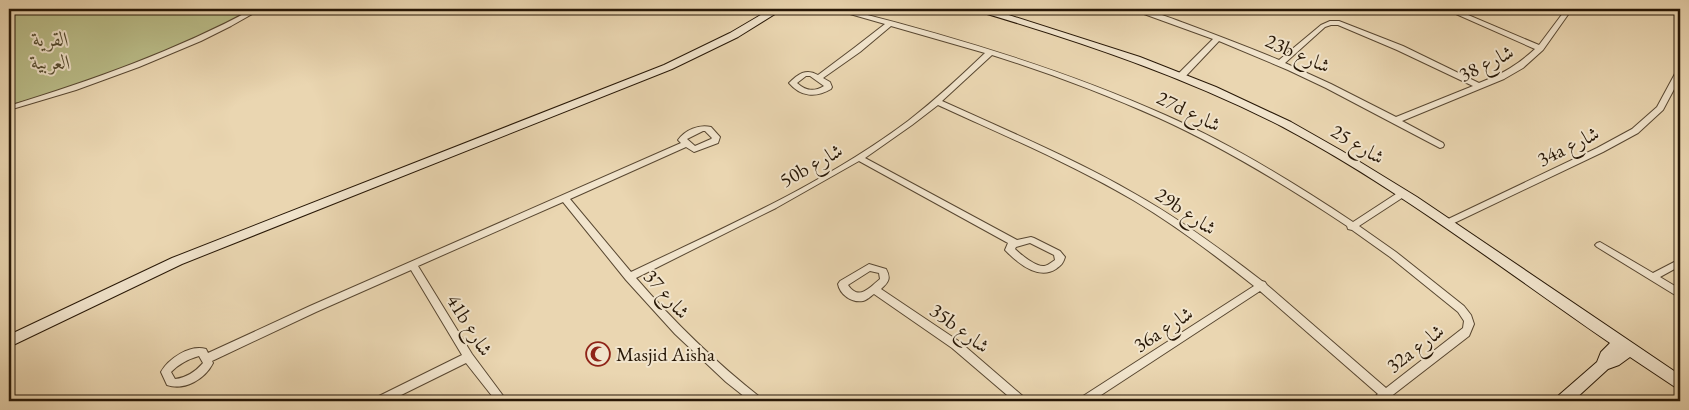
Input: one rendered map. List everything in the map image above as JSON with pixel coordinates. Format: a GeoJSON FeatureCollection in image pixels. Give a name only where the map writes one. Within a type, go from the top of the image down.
{"type":"FeatureCollection","features":[{"type":"Feature","properties":{"kind":"street"},"geometry":{"type":"LineString","coordinates":[[9,108],[127,69],[195,41],[258,9]]}},
{"type":"Feature","properties":{"kind":"street"},"geometry":{"type":"LineString","coordinates":[[9,341],[100,296],[177,261],[668,67],[734,35],[778,9]]}},
{"type":"Feature","properties":{"kind":"street","name":"شارع 25"},"geometry":{"type":"LineString","coordinates":[[980,9],[1087,41],[1181,76],[1289,126],[1402,194],[1680,383]]}},
{"type":"Feature","properties":{"kind":"street","name":"23b شارع"},"geometry":{"type":"LineString","coordinates":[[1135,9],[1280,62],[1340,90],[1440,145]]}},
{"type":"Feature","properties":{"kind":"street"},"geometry":{"type":"LineString","coordinates":[[1449,9],[1540,48]]}},
{"type":"Feature","properties":{"kind":"street","name":"شارع 38"},"geometry":{"type":"LineString","coordinates":[[1397,120],[1516,69],[1540,48],[1569,9]]}},
{"type":"Feature","properties":{"kind":"street","name":"27d شارع"},"geometry":{"type":"LineString","coordinates":[[852,12],[990,53],[1094,88],[1171,121],[1250,162],[1351,226],[1455,304],[1469,320]]}},
{"type":"Feature","properties":{"kind":"street"},"geometry":{"type":"LineString","coordinates":[[1280,62],[1324,26],[1334,22],[1391,44],[1479,86]]}},
{"type":"Feature","properties":{"kind":"street"},"geometry":{"type":"LineString","coordinates":[[818,78],[890,23]]}},
{"type":"Feature","properties":{"kind":"street"},"geometry":{"type":"LineString","coordinates":[[1181,76],[1218,38]]}},
{"type":"Feature","properties":{"kind":"street","name":"50b شارع"},"geometry":{"type":"LineString","coordinates":[[629,277],[764,210],[859,158],[896,134],[938,102],[990,53]]}},
{"type":"Feature","properties":{"kind":"street","name":"34a شارع"},"geometry":{"type":"LineString","coordinates":[[1447,224],[1600,150],[1635,131],[1660,108],[1680,72]]}},
{"type":"Feature","properties":{"kind":"street","name":"29b شارع"},"geometry":{"type":"LineString","coordinates":[[938,102],[1066,162],[1136,198],[1206,244],[1262,285],[1386,394]]}},
{"type":"Feature","properties":{"kind":"street"},"geometry":{"type":"LineString","coordinates":[[206,358],[686,144]]}},
{"type":"Feature","properties":{"kind":"street"},"geometry":{"type":"LineString","coordinates":[[859,158],[1014,243],[1034,241],[1057,253],[1060,260],[1046,270],[1040,269],[1012,252],[1010,247],[1014,243]]}},
{"type":"Feature","properties":{"kind":"street"},"geometry":{"type":"LineString","coordinates":[[1351,226],[1402,194]]}},
{"type":"Feature","properties":{"kind":"street","name":"شارع 37"},"geometry":{"type":"LineString","coordinates":[[564,198],[680,335],[716,368],[757,401]]}},
{"type":"Feature","properties":{"kind":"street"},"geometry":{"type":"LineString","coordinates":[[1600,245],[1680,294]]}},
{"type":"Feature","properties":{"kind":"street"},"geometry":{"type":"LineString","coordinates":[[1653,278],[1680,262]]}},
{"type":"Feature","properties":{"kind":"street","name":"41b شارع"},"geometry":{"type":"LineString","coordinates":[[413,266],[468,357],[502,401]]}},
{"type":"Feature","properties":{"kind":"street","name":"36a شارع"},"geometry":{"type":"LineString","coordinates":[[1084,401],[1262,285]]}},
{"type":"Feature","properties":{"kind":"street","name":"35b شارع"},"geometry":{"type":"LineString","coordinates":[[874,289],[956,345],[1021,401]]}},
{"type":"Feature","properties":{"kind":"street","name":"32a شارع"},"geometry":{"type":"LineString","coordinates":[[1377,401],[1465,333],[1470,325],[1469,320]]}},
{"type":"Feature","properties":{"kind":"street"},"geometry":{"type":"LineString","coordinates":[[1563,401],[1603,365],[1614,361],[1625,345]]}},
{"type":"Feature","properties":{"kind":"street"},"geometry":{"type":"LineString","coordinates":[[379,401],[468,357]]}},
{"type":"Feature","properties":{"kind":"green space","name":"القرية العربية"},"geometry":{"type":"Polygon","coordinates":[[[9,9],[255,9],[196,39],[135,65],[41,97],[9,105],[9,9]]]}},
{"type":"Feature","properties":{"kind":"place","name":"Masjid Aisha"},"geometry":{"type":"Point","coordinates":[598,354]}}]}
